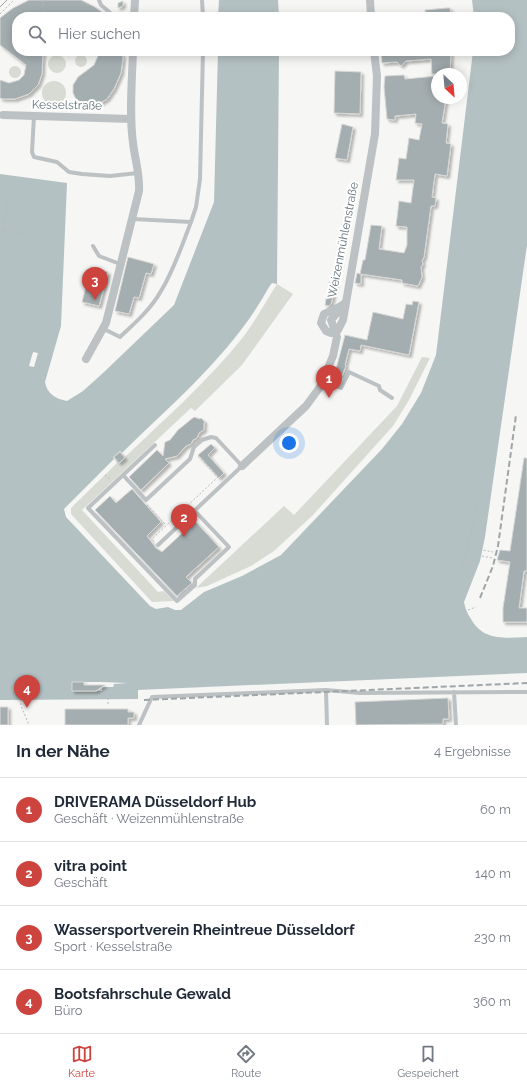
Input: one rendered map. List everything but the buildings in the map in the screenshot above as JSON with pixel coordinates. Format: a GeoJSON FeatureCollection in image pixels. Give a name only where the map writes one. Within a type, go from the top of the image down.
{"type":"FeatureCollection","features":[{"type":"Feature","properties":{"kind":"street"},"geometry":{"type":"LineString","coordinates":[[134,12],[135,0]]}},
{"type":"Feature","properties":{"kind":"street"},"geometry":{"type":"LineString","coordinates":[[370,0],[371,12]]}},
{"type":"Feature","properties":{"kind":"street"},"geometry":{"type":"LineString","coordinates":[[86,359],[104,329],[139,192],[131,119],[133,56]]}},
{"type":"Feature","properties":{"kind":"street","name":"Weizenmühlenstraße"},"geometry":{"type":"LineString","coordinates":[[242,466],[314,397],[324,381],[333,356],[337,337],[331,320],[345,303],[375,134],[377,76],[375,56]]}},
{"type":"Feature","properties":{"kind":"street","name":"Kesselstraße"},"geometry":{"type":"LineString","coordinates":[[3,115],[131,119]]}},
{"type":"Feature","properties":{"kind":"lane"},"geometry":{"type":"LineString","coordinates":[[99,0],[101,5],[109,12]]}},
{"type":"Feature","properties":{"kind":"lane"},"geometry":{"type":"LineString","coordinates":[[202,0],[202,12]]}},
{"type":"Feature","properties":{"kind":"lane"},"geometry":{"type":"LineString","coordinates":[[104,329],[120,337],[140,318],[161,291],[174,265],[191,222],[196,207],[200,179],[203,56]]}},
{"type":"Feature","properties":{"kind":"lane"},"geometry":{"type":"LineString","coordinates":[[34,116],[32,152],[34,157],[57,162],[69,172],[82,174],[110,176],[138,172]]}},
{"type":"Feature","properties":{"kind":"lane"},"geometry":{"type":"LineString","coordinates":[[132,219],[191,222]]}},
{"type":"Feature","properties":{"kind":"lane"},"geometry":{"type":"LineString","coordinates":[[93,246],[95,253],[102,258],[120,264]]}},
{"type":"Feature","properties":{"kind":"lane"},"geometry":{"type":"LineString","coordinates":[[324,381],[341,388],[349,372],[379,386],[380,390],[392,398]]}},
{"type":"Feature","properties":{"kind":"lane"},"geometry":{"type":"LineString","coordinates":[[123,475],[146,500],[190,459],[193,450],[206,438],[216,438],[242,466],[158,545]]}},
{"type":"Feature","properties":{"kind":"lane"},"geometry":{"type":"LineString","coordinates":[[155,445],[88,508],[177,601],[195,585],[195,579],[229,547],[194,510]]}},
{"type":"Feature","properties":{"kind":"lane"},"geometry":{"type":"LineString","coordinates":[[326,690],[327,725]]}},
{"type":"Feature","properties":{"kind":"lane"},"geometry":{"type":"LineString","coordinates":[[139,725],[152,697],[326,690],[360,693],[527,692]]}},
{"type":"Feature","properties":{"kind":"lane"},"geometry":{"type":"LineString","coordinates":[[454,692],[456,725]]}},
{"type":"Feature","properties":{"kind":"path"},"geometry":{"type":"LineString","coordinates":[[0,14],[14,0]]}},
{"type":"Feature","properties":{"kind":"path"},"geometry":{"type":"LineString","coordinates":[[45,12],[42,7],[46,0]]}},
{"type":"Feature","properties":{"kind":"path"},"geometry":{"type":"LineString","coordinates":[[4,231],[8,200]]}},
{"type":"Feature","properties":{"kind":"path"},"geometry":{"type":"LineString","coordinates":[[0,231],[35,235]]}},
{"type":"Feature","properties":{"kind":"path"},"geometry":{"type":"LineString","coordinates":[[13,355],[15,349],[33,354]]}},
{"type":"Feature","properties":{"kind":"path"},"geometry":{"type":"LineString","coordinates":[[38,357],[48,360]]}},
{"type":"Feature","properties":{"kind":"path"},"geometry":{"type":"LineString","coordinates":[[35,364],[46,367]]}},
{"type":"Feature","properties":{"kind":"path"},"geometry":{"type":"LineString","coordinates":[[152,538],[218,477],[193,450]]}},
{"type":"Feature","properties":{"kind":"path"},"geometry":{"type":"LineString","coordinates":[[105,475],[112,481]]}},
{"type":"Feature","properties":{"kind":"path"},"geometry":{"type":"LineString","coordinates":[[460,579],[479,499]]}},
{"type":"Feature","properties":{"kind":"path"},"geometry":{"type":"LineString","coordinates":[[146,500],[144,502],[166,525]]}},
{"type":"Feature","properties":{"kind":"path"},"geometry":{"type":"LineString","coordinates":[[468,547],[493,552]]}},
{"type":"Feature","properties":{"kind":"path"},"geometry":{"type":"LineString","coordinates":[[482,556],[492,558]]}},
{"type":"Feature","properties":{"kind":"path"},"geometry":{"type":"LineString","coordinates":[[468,610],[476,607]]}},
{"type":"Feature","properties":{"kind":"path"},"geometry":{"type":"LineString","coordinates":[[16,682],[28,683]]}},
{"type":"Feature","properties":{"kind":"path"},"geometry":{"type":"LineString","coordinates":[[21,683],[21,706],[29,725]]}},
{"type":"Feature","properties":{"kind":"path"},"geometry":{"type":"LineString","coordinates":[[108,687],[108,704]]}},
{"type":"Feature","properties":{"kind":"path"},"geometry":{"type":"LineString","coordinates":[[16,688],[28,689]]}},
{"type":"Feature","properties":{"kind":"shaded area"},"geometry":{"type":"Polygon","coordinates":[[[219,0],[278,0],[279,12],[218,12],[219,0]]]}},
{"type":"Feature","properties":{"kind":"shaded area"},"geometry":{"type":"Polygon","coordinates":[[[472,0],[527,0],[527,245],[485,537],[480,561],[464,602],[466,610],[476,626],[488,635],[503,638],[527,637],[527,673],[138,690],[138,699],[0,700],[0,174],[67,183],[61,326],[45,382],[50,393],[59,399],[67,401],[83,391],[174,305],[214,202],[218,56],[279,56],[277,284],[272,283],[255,311],[221,355],[122,453],[120,451],[113,457],[114,459],[64,509],[66,517],[150,606],[156,609],[168,607],[175,610],[181,610],[204,592],[242,576],[281,555],[382,449],[402,424],[421,393],[436,355],[472,56],[515,56],[515,12],[473,12],[472,0]]]}},
{"type":"Feature","properties":{"kind":"shaded area"},"geometry":{"type":"Polygon","coordinates":[[[54,56],[60,56],[66,64],[63,70],[57,73],[51,70],[48,64],[54,56]]]}},
{"type":"Feature","properties":{"kind":"shaded area"},"geometry":{"type":"Polygon","coordinates":[[[78,56],[84,56],[87,59],[87,63],[83,67],[79,67],[75,63],[75,59],[78,56]]]}},
{"type":"Feature","properties":{"kind":"shaded area"},"geometry":{"type":"Polygon","coordinates":[[[15,66],[19,68],[21,72],[19,76],[15,78],[11,76],[9,72],[11,68],[15,66]]]}},
{"type":"Feature","properties":{"kind":"shaded area"},"geometry":{"type":"Polygon","coordinates":[[[54,81],[62,85],[66,93],[62,101],[54,105],[46,101],[42,93],[46,85],[54,81]]]}},
{"type":"Feature","properties":{"kind":"shaded area"},"geometry":{"type":"Polygon","coordinates":[[[277,284],[293,294],[242,365],[195,411],[191,408],[82,510],[158,592],[164,591],[174,601],[152,602],[71,514],[71,508],[117,463],[113,457],[120,451],[125,457],[187,398],[231,352],[257,317],[277,284]]]}},
{"type":"Feature","properties":{"kind":"shaded area"},"geometry":{"type":"Polygon","coordinates":[[[422,357],[430,358],[409,400],[393,426],[313,515],[274,551],[251,566],[207,586],[196,588],[284,506],[294,515],[397,406],[422,357]]]}},
{"type":"Feature","properties":{"kind":"pier"},"geometry":{"type":"Polygon","coordinates":[[[33,352],[38,353],[34,367],[29,366],[33,352]]]}},
{"type":"Feature","properties":{"kind":"pier"},"geometry":{"type":"Polygon","coordinates":[[[72,682],[127,683],[114,684],[113,687],[102,687],[102,691],[72,691],[72,682]]]}},
{"type":"Feature","properties":{"kind":"tram line"},"geometry":{"type":"LineString","coordinates":[[0,7],[7,0]]}},
{"type":"Feature","properties":{"kind":"railway"},"geometry":{"type":"LineString","coordinates":[[480,598],[493,566],[498,546],[516,415]]}},
{"type":"Feature","properties":{"kind":"railway"},"geometry":{"type":"LineString","coordinates":[[144,700],[527,683]]}},
{"type":"Feature","properties":{"kind":"place","name":"Wassersportverein Rheintreue Düsseldorf"},"geometry":{"type":"Point","coordinates":[95,300]}},
{"type":"Feature","properties":{"kind":"place","name":"DRIVERAMA Düsseldorf Hub"},"geometry":{"type":"Point","coordinates":[329,398]}},
{"type":"Feature","properties":{"kind":"place","name":"vitra point"},"geometry":{"type":"Point","coordinates":[184,537]}},
{"type":"Feature","properties":{"kind":"place","name":"Bootsfahrschule Gewald"},"geometry":{"type":"Point","coordinates":[27,708]}}]}
